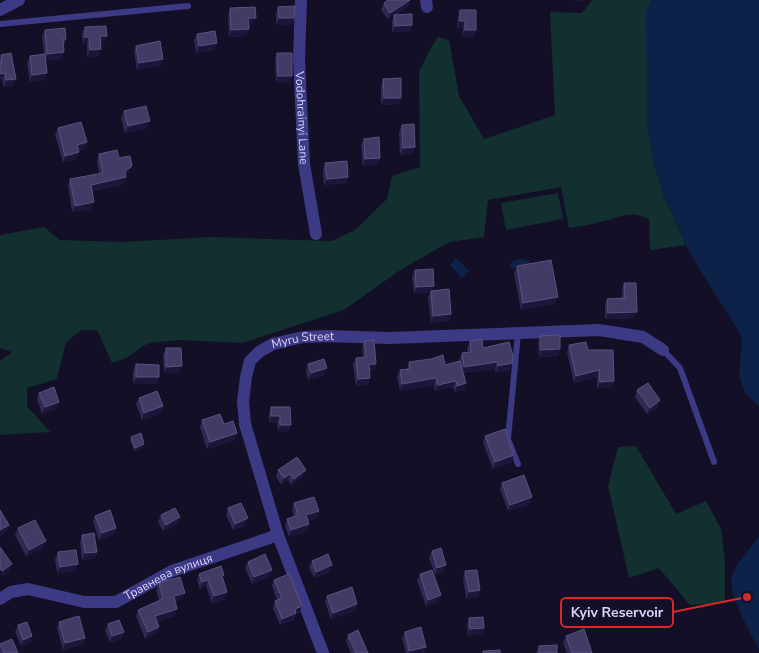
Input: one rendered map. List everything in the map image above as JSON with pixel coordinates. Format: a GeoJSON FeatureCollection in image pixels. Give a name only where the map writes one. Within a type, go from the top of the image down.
{"type":"FeatureCollection","features":[{"type":"Feature","properties":{"kind":"street"},"geometry":{"type":"LineString","coordinates":[[0,10],[19,0]]}},
{"type":"Feature","properties":{"kind":"street","name":"Vodohrainyi Lane"},"geometry":{"type":"LineString","coordinates":[[301,0],[299,58],[304,164],[316,234]]}},
{"type":"Feature","properties":{"kind":"street","name":"Myru Street"},"geometry":{"type":"LineString","coordinates":[[322,653],[278,535],[245,424],[243,402],[246,377],[250,361],[258,352],[273,344],[303,337],[399,338],[599,330],[643,337],[663,350]]}},
{"type":"Feature","properties":{"kind":"street","name":"Травнева вулиця"},"geometry":{"type":"LineString","coordinates":[[0,599],[11,592],[28,589],[84,602],[116,602],[172,571],[278,535]]}},
{"type":"Feature","properties":{"kind":"lane"},"geometry":{"type":"LineString","coordinates":[[0,24],[188,6]]}},
{"type":"Feature","properties":{"kind":"lane"},"geometry":{"type":"LineString","coordinates":[[518,333],[508,439],[518,464]]}},
{"type":"Feature","properties":{"kind":"lane"},"geometry":{"type":"LineString","coordinates":[[663,350],[680,368],[714,462]]}},
{"type":"Feature","properties":{"kind":"green space"},"geometry":{"type":"Polygon","coordinates":[[[592,0],[651,0],[646,12],[654,164],[664,196],[686,245],[650,250],[649,219],[629,214],[569,228],[561,187],[488,200],[484,237],[449,242],[399,271],[344,310],[242,343],[180,340],[148,343],[126,358],[112,363],[97,330],[82,330],[66,342],[57,379],[27,388],[27,406],[50,432],[0,435],[0,361],[12,352],[0,348],[0,235],[44,227],[60,240],[122,242],[211,237],[332,241],[355,230],[387,199],[392,176],[420,167],[419,72],[438,37],[449,40],[459,96],[484,139],[555,115],[550,12],[582,13],[592,0]]]}},
{"type":"Feature","properties":{"kind":"green space"},"geometry":{"type":"Polygon","coordinates":[[[558,193],[563,219],[506,230],[501,203],[558,193]]]}},
{"type":"Feature","properties":{"kind":"green space"},"geometry":{"type":"Polygon","coordinates":[[[636,446],[676,514],[706,501],[721,529],[725,561],[725,603],[690,605],[659,568],[629,578],[608,486],[618,447],[636,446]]]}},
{"type":"Feature","properties":{"kind":"water"},"geometry":{"type":"Polygon","coordinates":[[[651,0],[759,0],[759,406],[746,394],[739,376],[742,337],[686,245],[664,196],[654,164],[647,128],[646,11],[651,0]]]}},
{"type":"Feature","properties":{"kind":"water"},"geometry":{"type":"Polygon","coordinates":[[[456,258],[469,271],[462,278],[450,265],[456,258]]]}},
{"type":"Feature","properties":{"kind":"water"},"geometry":{"type":"Polygon","coordinates":[[[520,259],[529,261],[531,265],[512,269],[510,267],[511,262],[520,259]]]}},
{"type":"Feature","properties":{"kind":"water"},"geometry":{"type":"Polygon","coordinates":[[[759,537],[759,650],[736,603],[731,584],[732,576],[737,566],[759,537]]]}},
{"type":"Feature","properties":{"kind":"building"},"geometry":{"type":"Polygon","coordinates":[[[388,0],[410,0],[390,13],[384,3],[388,0]]]}},
{"type":"Feature","properties":{"kind":"building"},"geometry":{"type":"Polygon","coordinates":[[[295,6],[294,18],[279,18],[278,7],[295,6]]]}},
{"type":"Feature","properties":{"kind":"building"},"geometry":{"type":"Polygon","coordinates":[[[255,7],[256,18],[248,18],[249,29],[231,30],[230,8],[255,7]]]}},
{"type":"Feature","properties":{"kind":"building"},"geometry":{"type":"Polygon","coordinates":[[[460,10],[476,10],[476,30],[465,30],[465,21],[460,21],[460,10]]]}},
{"type":"Feature","properties":{"kind":"building"},"geometry":{"type":"Polygon","coordinates":[[[412,14],[412,25],[395,26],[394,15],[412,14]]]}},
{"type":"Feature","properties":{"kind":"building"},"geometry":{"type":"Polygon","coordinates":[[[106,26],[107,36],[100,36],[101,49],[90,50],[89,37],[85,37],[85,27],[106,26]]]}},
{"type":"Feature","properties":{"kind":"building"},"geometry":{"type":"Polygon","coordinates":[[[65,28],[66,39],[63,39],[64,52],[47,54],[45,30],[65,28]]]}},
{"type":"Feature","properties":{"kind":"building"},"geometry":{"type":"Polygon","coordinates":[[[215,31],[217,43],[199,46],[197,34],[215,31]]]}},
{"type":"Feature","properties":{"kind":"building"},"geometry":{"type":"Polygon","coordinates":[[[160,41],[163,59],[139,63],[136,46],[160,41]]]}},
{"type":"Feature","properties":{"kind":"building"},"geometry":{"type":"Polygon","coordinates":[[[11,53],[16,79],[6,80],[5,73],[0,74],[1,55],[11,53]]]}},
{"type":"Feature","properties":{"kind":"building"},"geometry":{"type":"Polygon","coordinates":[[[277,53],[292,53],[292,76],[278,76],[277,53]]]}},
{"type":"Feature","properties":{"kind":"building"},"geometry":{"type":"Polygon","coordinates":[[[45,54],[47,73],[32,75],[30,56],[45,54]]]}},
{"type":"Feature","properties":{"kind":"building"},"geometry":{"type":"Polygon","coordinates":[[[401,78],[401,98],[384,98],[383,79],[401,78]]]}},
{"type":"Feature","properties":{"kind":"building"},"geometry":{"type":"Polygon","coordinates":[[[146,106],[150,121],[128,126],[124,111],[146,106]]]}},
{"type":"Feature","properties":{"kind":"building"},"geometry":{"type":"Polygon","coordinates":[[[81,122],[87,142],[77,145],[79,152],[65,156],[58,128],[81,122]]]}},
{"type":"Feature","properties":{"kind":"building"},"geometry":{"type":"Polygon","coordinates":[[[414,124],[415,147],[403,148],[402,125],[414,124]]]}},
{"type":"Feature","properties":{"kind":"building"},"geometry":{"type":"Polygon","coordinates":[[[379,137],[380,158],[365,159],[364,139],[379,137]]]}},
{"type":"Feature","properties":{"kind":"building"},"geometry":{"type":"Polygon","coordinates":[[[117,150],[119,158],[130,156],[132,166],[125,171],[126,177],[91,185],[94,202],[75,206],[70,179],[103,173],[99,154],[117,150]]]}},
{"type":"Feature","properties":{"kind":"building"},"geometry":{"type":"Polygon","coordinates":[[[347,161],[348,177],[327,179],[325,163],[347,161]]]}},
{"type":"Feature","properties":{"kind":"building"},"geometry":{"type":"Polygon","coordinates":[[[551,260],[558,297],[523,303],[517,266],[551,260]]]}},
{"type":"Feature","properties":{"kind":"building"},"geometry":{"type":"Polygon","coordinates":[[[433,269],[434,286],[416,287],[415,270],[433,269]]]}},
{"type":"Feature","properties":{"kind":"building"},"geometry":{"type":"Polygon","coordinates":[[[624,283],[636,283],[637,312],[608,313],[607,299],[625,298],[624,283]]]}},
{"type":"Feature","properties":{"kind":"building"},"geometry":{"type":"Polygon","coordinates":[[[449,289],[451,314],[433,316],[431,291],[449,289]]]}},
{"type":"Feature","properties":{"kind":"building"},"geometry":{"type":"Polygon","coordinates":[[[560,335],[560,349],[541,350],[540,336],[560,335]]]}},
{"type":"Feature","properties":{"kind":"building"},"geometry":{"type":"Polygon","coordinates":[[[482,339],[483,348],[509,342],[513,356],[512,363],[498,366],[497,362],[464,367],[462,353],[471,352],[470,341],[482,339]]]}},
{"type":"Feature","properties":{"kind":"building"},"geometry":{"type":"Polygon","coordinates":[[[374,340],[376,364],[369,364],[370,378],[358,379],[356,358],[366,357],[364,341],[374,340]]]}},
{"type":"Feature","properties":{"kind":"building"},"geometry":{"type":"Polygon","coordinates":[[[586,342],[588,350],[613,350],[614,381],[600,382],[599,370],[576,376],[569,345],[586,342]]]}},
{"type":"Feature","properties":{"kind":"building"},"geometry":{"type":"Polygon","coordinates":[[[166,348],[181,348],[182,366],[166,367],[166,348]]]}},
{"type":"Feature","properties":{"kind":"building"},"geometry":{"type":"Polygon","coordinates":[[[443,355],[445,365],[460,361],[466,383],[457,386],[456,381],[438,385],[436,378],[402,384],[400,370],[410,369],[409,362],[443,355]]]}},
{"type":"Feature","properties":{"kind":"building"},"geometry":{"type":"Polygon","coordinates":[[[324,359],[327,368],[311,373],[308,364],[324,359]]]}},
{"type":"Feature","properties":{"kind":"building"},"geometry":{"type":"Polygon","coordinates":[[[136,364],[159,365],[159,377],[136,377],[136,364]]]}},
{"type":"Feature","properties":{"kind":"building"},"geometry":{"type":"Polygon","coordinates":[[[648,383],[660,400],[650,408],[637,390],[648,383]]]}},
{"type":"Feature","properties":{"kind":"building"},"geometry":{"type":"Polygon","coordinates":[[[54,387],[59,402],[45,407],[39,393],[54,387]]]}},
{"type":"Feature","properties":{"kind":"building"},"geometry":{"type":"Polygon","coordinates":[[[157,391],[163,406],[144,413],[139,398],[157,391]]]}},
{"type":"Feature","properties":{"kind":"building"},"geometry":{"type":"Polygon","coordinates":[[[271,407],[290,407],[291,425],[280,425],[280,416],[271,416],[271,407]]]}},
{"type":"Feature","properties":{"kind":"building"},"geometry":{"type":"Polygon","coordinates":[[[220,414],[224,424],[233,421],[237,433],[210,442],[202,420],[220,414]]]}},
{"type":"Feature","properties":{"kind":"building"},"geometry":{"type":"Polygon","coordinates":[[[505,429],[514,455],[495,462],[485,436],[505,429]]]}},
{"type":"Feature","properties":{"kind":"building"},"geometry":{"type":"Polygon","coordinates":[[[141,433],[144,444],[135,448],[131,437],[141,433]]]}},
{"type":"Feature","properties":{"kind":"building"},"geometry":{"type":"Polygon","coordinates":[[[297,457],[306,470],[294,479],[290,474],[284,478],[278,470],[297,457]]]}},
{"type":"Feature","properties":{"kind":"building"},"geometry":{"type":"Polygon","coordinates":[[[524,475],[532,497],[510,505],[502,483],[524,475]]]}},
{"type":"Feature","properties":{"kind":"building"},"geometry":{"type":"Polygon","coordinates":[[[314,497],[319,511],[306,515],[309,524],[291,530],[287,519],[298,515],[294,503],[314,497]]]}},
{"type":"Feature","properties":{"kind":"building"},"geometry":{"type":"Polygon","coordinates":[[[241,503],[248,518],[235,524],[228,508],[241,503]]]}},
{"type":"Feature","properties":{"kind":"building"},"geometry":{"type":"Polygon","coordinates":[[[175,508],[180,517],[166,525],[161,515],[175,508]]]}},
{"type":"Feature","properties":{"kind":"building"},"geometry":{"type":"Polygon","coordinates":[[[0,510],[9,525],[0,530],[0,510]]]}},
{"type":"Feature","properties":{"kind":"building"},"geometry":{"type":"Polygon","coordinates":[[[110,510],[116,528],[102,533],[95,516],[110,510]]]}},
{"type":"Feature","properties":{"kind":"building"},"geometry":{"type":"Polygon","coordinates":[[[35,520],[46,541],[29,550],[18,528],[35,520]]]}},
{"type":"Feature","properties":{"kind":"building"},"geometry":{"type":"Polygon","coordinates":[[[94,533],[97,552],[85,553],[82,535],[94,533]]]}},
{"type":"Feature","properties":{"kind":"building"},"geometry":{"type":"Polygon","coordinates":[[[0,547],[12,564],[2,571],[0,569],[0,547]]]}},
{"type":"Feature","properties":{"kind":"building"},"geometry":{"type":"Polygon","coordinates":[[[441,548],[446,565],[437,568],[432,551],[441,548]]]}},
{"type":"Feature","properties":{"kind":"building"},"geometry":{"type":"Polygon","coordinates":[[[76,550],[78,564],[60,567],[58,552],[76,550]]]}},
{"type":"Feature","properties":{"kind":"building"},"geometry":{"type":"Polygon","coordinates":[[[265,554],[272,570],[254,577],[248,562],[265,554]]]}},
{"type":"Feature","properties":{"kind":"building"},"geometry":{"type":"Polygon","coordinates":[[[328,554],[332,565],[316,572],[312,561],[328,554]]]}},
{"type":"Feature","properties":{"kind":"building"},"geometry":{"type":"Polygon","coordinates":[[[221,566],[227,592],[214,596],[208,580],[202,582],[199,574],[221,566]]]}},
{"type":"Feature","properties":{"kind":"building"},"geometry":{"type":"Polygon","coordinates":[[[432,570],[441,595],[428,600],[420,574],[432,570]]]}},
{"type":"Feature","properties":{"kind":"building"},"geometry":{"type":"Polygon","coordinates":[[[477,570],[480,590],[469,592],[465,571],[477,570]]]}},
{"type":"Feature","properties":{"kind":"building"},"geometry":{"type":"Polygon","coordinates":[[[289,574],[302,606],[295,609],[296,613],[282,619],[275,601],[282,598],[274,580],[289,574]]]}},
{"type":"Feature","properties":{"kind":"building"},"geometry":{"type":"Polygon","coordinates":[[[180,577],[185,593],[174,596],[177,609],[155,616],[159,627],[148,632],[138,610],[163,599],[159,583],[180,577]]]}},
{"type":"Feature","properties":{"kind":"building"},"geometry":{"type":"Polygon","coordinates":[[[352,587],[357,604],[333,613],[327,596],[352,587]]]}},
{"type":"Feature","properties":{"kind":"building"},"geometry":{"type":"Polygon","coordinates":[[[79,616],[85,638],[65,643],[59,622],[79,616]]]}},
{"type":"Feature","properties":{"kind":"building"},"geometry":{"type":"Polygon","coordinates":[[[483,617],[484,628],[470,629],[469,618],[483,617]]]}},
{"type":"Feature","properties":{"kind":"building"},"geometry":{"type":"Polygon","coordinates":[[[119,620],[124,632],[112,636],[108,624],[119,620]]]}},
{"type":"Feature","properties":{"kind":"building"},"geometry":{"type":"Polygon","coordinates":[[[27,622],[32,636],[23,640],[18,625],[27,622]]]}},
{"type":"Feature","properties":{"kind":"building"},"geometry":{"type":"Polygon","coordinates":[[[421,627],[426,647],[409,651],[405,632],[421,627]]]}},
{"type":"Feature","properties":{"kind":"building"},"geometry":{"type":"Polygon","coordinates":[[[584,629],[592,653],[572,653],[566,636],[584,629]]]}},
{"type":"Feature","properties":{"kind":"building"},"geometry":{"type":"Polygon","coordinates":[[[358,630],[368,653],[356,653],[348,635],[358,630]]]}},
{"type":"Feature","properties":{"kind":"building"},"geometry":{"type":"Polygon","coordinates":[[[12,639],[18,653],[4,653],[0,644],[12,639]]]}},
{"type":"Feature","properties":{"kind":"building"},"geometry":{"type":"Polygon","coordinates":[[[557,645],[557,653],[539,653],[539,646],[557,645]]]}},
{"type":"Feature","properties":{"kind":"building"},"geometry":{"type":"Polygon","coordinates":[[[500,650],[500,653],[483,653],[483,651],[500,650]]]}},
{"type":"Feature","properties":{"kind":"place","name":"Kyiv Reservoir"},"geometry":{"type":"Point","coordinates":[747,597]}}]}
